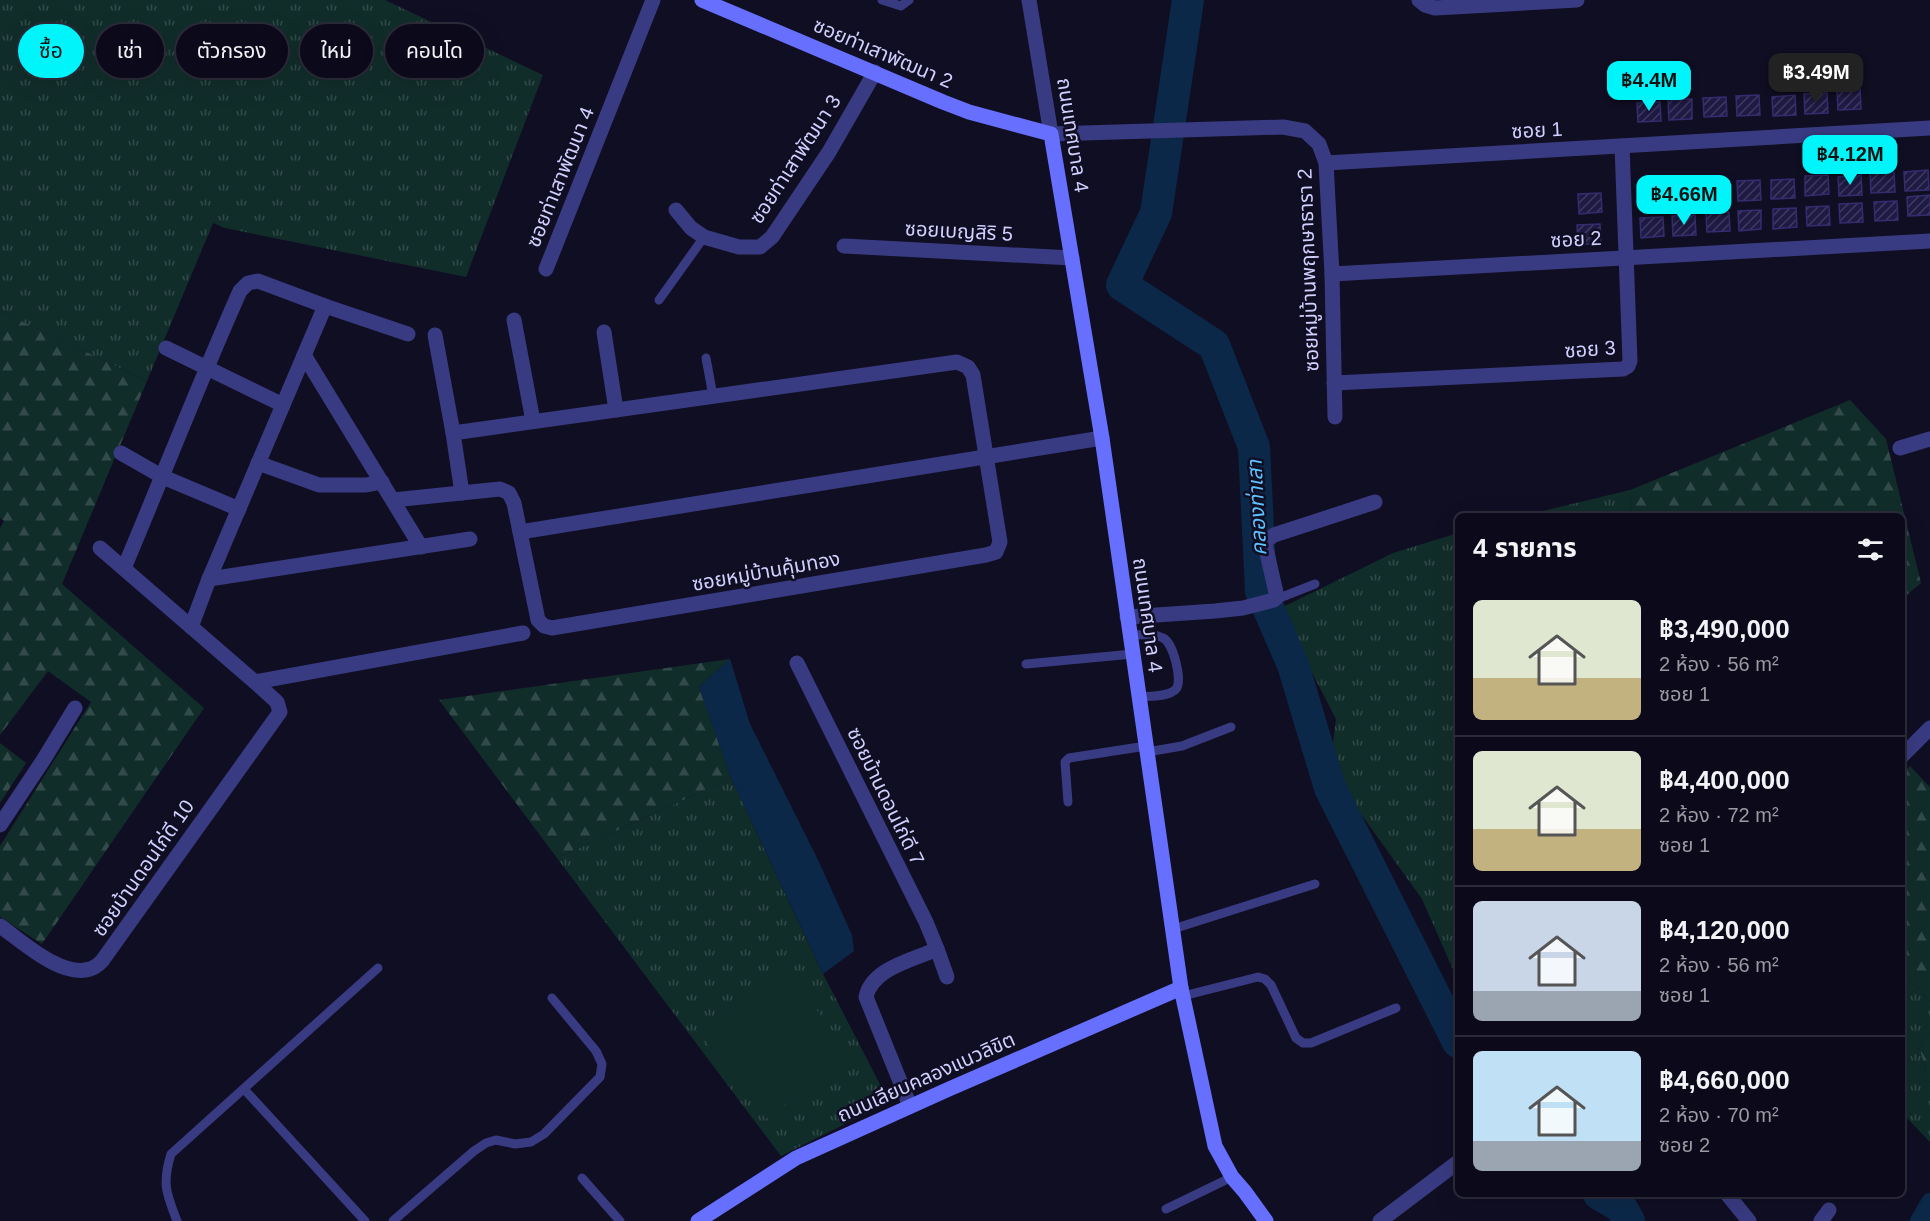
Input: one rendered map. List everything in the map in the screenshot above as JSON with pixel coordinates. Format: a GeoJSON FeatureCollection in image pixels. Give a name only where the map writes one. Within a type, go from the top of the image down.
{"type":"FeatureCollection","features":[{"type":"Feature","properties":{"kind":"street","name":"ซอยท่าเสาพัฒนา 4"},"geometry":{"type":"LineString","coordinates":[[546,269],[653,0]]}},
{"type":"Feature","properties":{"kind":"street","name":"ซอยท่าเสาพัฒนา 2"},"geometry":{"type":"LineString","coordinates":[[702,0],[969,112],[1051,134]]}},
{"type":"Feature","properties":{"kind":"street","name":"ถนนเทศบาล 4"},"geometry":{"type":"LineString","coordinates":[[1029,0],[1101,438],[1182,992],[1215,1146],[1232,1177],[1266,1221]]}},
{"type":"Feature","properties":{"kind":"street"},"geometry":{"type":"LineString","coordinates":[[1419,0],[1435,8],[1577,0]]}},
{"type":"Feature","properties":{"kind":"street","name":"ซอยท่าเสาพัฒนา 3"},"geometry":{"type":"LineString","coordinates":[[676,210],[692,228],[704,237],[739,247],[760,247],[772,237],[829,152],[876,72]]}},
{"type":"Feature","properties":{"kind":"street","name":"ซอยหมู่บ้านพฤกษาธารา 2"},"geometry":{"type":"LineString","coordinates":[[1051,134],[1283,127],[1305,131],[1319,144],[1326,163],[1332,274],[1335,417]]}},
{"type":"Feature","properties":{"kind":"street","name":"ซอย 1"},"geometry":{"type":"LineString","coordinates":[[1326,163],[1930,128]]}},
{"type":"Feature","properties":{"kind":"street","name":"ซอย 3"},"geometry":{"type":"LineString","coordinates":[[1334,383],[1623,369],[1628,366],[1630,361],[1622,146]]}},
{"type":"Feature","properties":{"kind":"street","name":"ซอย 2"},"geometry":{"type":"LineString","coordinates":[[1332,274],[1930,241]]}},
{"type":"Feature","properties":{"kind":"street","name":"ซอยเบญสิริ 5"},"geometry":{"type":"LineString","coordinates":[[844,246],[1072,258]]}},
{"type":"Feature","properties":{"kind":"street"},"geometry":{"type":"LineString","coordinates":[[124,568],[206,368],[240,291],[248,283],[258,281],[408,334]]}},
{"type":"Feature","properties":{"kind":"street"},"geometry":{"type":"LineString","coordinates":[[191,627],[325,306]]}},
{"type":"Feature","properties":{"kind":"street"},"geometry":{"type":"LineString","coordinates":[[514,320],[533,421]]}},
{"type":"Feature","properties":{"kind":"street"},"geometry":{"type":"LineString","coordinates":[[604,332],[616,410]]}},
{"type":"Feature","properties":{"kind":"street"},"geometry":{"type":"LineString","coordinates":[[435,335],[462,493]]}},
{"type":"Feature","properties":{"kind":"street"},"geometry":{"type":"LineString","coordinates":[[166,348],[283,405]]}},
{"type":"Feature","properties":{"kind":"street"},"geometry":{"type":"LineString","coordinates":[[304,355],[421,547]]}},
{"type":"Feature","properties":{"kind":"street","name":"ซอยหมู่บ้านคุ้มทอง"},"geometry":{"type":"LineString","coordinates":[[393,500],[500,489],[509,493],[514,503],[538,620],[544,626],[552,628],[987,555],[996,552],[1000,542],[973,375],[968,367],[957,362],[453,433]]}},
{"type":"Feature","properties":{"kind":"street"},"geometry":{"type":"LineString","coordinates":[[520,532],[1101,438]]}},
{"type":"Feature","properties":{"kind":"street"},"geometry":{"type":"LineString","coordinates":[[1900,448],[1930,439]]}},
{"type":"Feature","properties":{"kind":"street"},"geometry":{"type":"LineString","coordinates":[[121,453],[163,477],[239,509]]}},
{"type":"Feature","properties":{"kind":"street"},"geometry":{"type":"LineString","coordinates":[[258,463],[319,485],[366,485],[382,482]]}},
{"type":"Feature","properties":{"kind":"street"},"geometry":{"type":"LineString","coordinates":[[1128,617],[1243,608],[1274,600],[1265,544],[1267,540],[1274,535],[1375,502]]}},
{"type":"Feature","properties":{"kind":"street"},"geometry":{"type":"LineString","coordinates":[[210,579],[470,539]]}},
{"type":"Feature","properties":{"kind":"street"},"geometry":{"type":"LineString","coordinates":[[100,548],[255,682],[523,633]]}},
{"type":"Feature","properties":{"kind":"street","name":"ซอยบ้านดอนไก่ดี 7"},"geometry":{"type":"LineString","coordinates":[[796,663],[926,922],[947,977]]}},
{"type":"Feature","properties":{"kind":"street","name":"ซอยบ้านดอนไก่ดี 10"},"geometry":{"type":"LineString","coordinates":[[0,926],[57,966],[76,970],[91,969],[102,962],[280,712],[276,702],[255,682]]}},
{"type":"Feature","properties":{"kind":"street"},"geometry":{"type":"LineString","coordinates":[[0,825],[75,708]]}},
{"type":"Feature","properties":{"kind":"street"},"geometry":{"type":"LineString","coordinates":[[1905,753],[1930,730]]}},
{"type":"Feature","properties":{"kind":"street"},"geometry":{"type":"LineString","coordinates":[[910,1106],[866,998],[868,988],[883,973],[937,949]]}},
{"type":"Feature","properties":{"kind":"street","name":"ถนนเลียบคลองแนวลิขิต"},"geometry":{"type":"LineString","coordinates":[[703,1220],[796,1158],[910,1106],[1182,992]]}},
{"type":"Feature","properties":{"kind":"street"},"geometry":{"type":"LineString","coordinates":[[1380,1221],[1455,1164]]}},
{"type":"Feature","properties":{"kind":"street"},"geometry":{"type":"LineString","coordinates":[[1729,1197],[1749,1221]]}},
{"type":"Feature","properties":{"kind":"lane"},"geometry":{"type":"LineString","coordinates":[[882,0],[901,6],[909,0]]}},
{"type":"Feature","properties":{"kind":"lane"},"geometry":{"type":"LineString","coordinates":[[659,300],[704,237]]}},
{"type":"Feature","properties":{"kind":"lane"},"geometry":{"type":"LineString","coordinates":[[706,358],[713,396]]}},
{"type":"Feature","properties":{"kind":"lane"},"geometry":{"type":"LineString","coordinates":[[1274,600],[1315,584]]}},
{"type":"Feature","properties":{"kind":"lane"},"geometry":{"type":"LineString","coordinates":[[1130,635],[1154,635],[1166,638],[1171,645],[1180,681],[1171,693],[1139,698]]}},
{"type":"Feature","properties":{"kind":"lane"},"geometry":{"type":"LineString","coordinates":[[1026,664],[1133,654]]}},
{"type":"Feature","properties":{"kind":"lane"},"geometry":{"type":"LineString","coordinates":[[1068,802],[1065,762],[1069,758],[1182,746],[1231,727]]}},
{"type":"Feature","properties":{"kind":"lane"},"geometry":{"type":"LineString","coordinates":[[1173,929],[1315,884]]}},
{"type":"Feature","properties":{"kind":"lane"},"geometry":{"type":"LineString","coordinates":[[177,1221],[167,1196],[165,1172],[171,1154],[378,968]]}},
{"type":"Feature","properties":{"kind":"lane"},"geometry":{"type":"LineString","coordinates":[[1182,992],[1258,977],[1265,979],[1271,985],[1296,1038],[1303,1043],[1311,1043],[1396,1008]]}},
{"type":"Feature","properties":{"kind":"lane"},"geometry":{"type":"LineString","coordinates":[[393,1221],[486,1143],[495,1140],[515,1144],[531,1142],[544,1134],[600,1077],[602,1064],[597,1051],[552,998]]}},
{"type":"Feature","properties":{"kind":"lane"},"geometry":{"type":"LineString","coordinates":[[244,1089],[365,1221]]}},
{"type":"Feature","properties":{"kind":"lane"},"geometry":{"type":"LineString","coordinates":[[1166,1209],[1232,1177]]}},
{"type":"Feature","properties":{"kind":"lane"},"geometry":{"type":"LineString","coordinates":[[582,1179],[620,1221]]}},
{"type":"Feature","properties":{"kind":"green space"},"geometry":{"type":"Polygon","coordinates":[[[0,0],[385,0],[436,24],[385,24],[385,78],[484,78],[484,47],[543,75],[466,277],[225,228],[213,223],[147,381],[0,311],[0,0]]]}},
{"type":"Feature","properties":{"kind":"green space"},"geometry":{"type":"Polygon","coordinates":[[[0,311],[147,381],[62,584],[204,708],[42,944],[0,917],[0,846],[91,702],[48,671],[0,735],[0,528],[4,521],[0,518],[0,311]]]}},
{"type":"Feature","properties":{"kind":"green space"},"geometry":{"type":"Polygon","coordinates":[[[1850,400],[1886,439],[1904,513],[1631,513],[1630,490],[1850,400]]]}},
{"type":"Feature","properties":{"kind":"green space"},"geometry":{"type":"Polygon","coordinates":[[[1630,490],[1631,513],[1534,513],[1630,490]]]}},
{"type":"Feature","properties":{"kind":"green space"},"geometry":{"type":"Polygon","coordinates":[[[1905,517],[1921,583],[1905,596],[1905,517]]]}},
{"type":"Feature","properties":{"kind":"green space"},"geometry":{"type":"Polygon","coordinates":[[[1455,534],[1455,974],[1422,899],[1353,803],[1332,750],[1336,719],[1279,609],[1393,553],[1455,534]]]}},
{"type":"Feature","properties":{"kind":"green space"},"geometry":{"type":"Polygon","coordinates":[[[730,659],[699,687],[731,778],[557,858],[439,700],[730,659]]]}},
{"type":"Feature","properties":{"kind":"green space"},"geometry":{"type":"Polygon","coordinates":[[[0,743],[26,763],[0,803],[0,743]]]}},
{"type":"Feature","properties":{"kind":"green space"},"geometry":{"type":"Polygon","coordinates":[[[1910,766],[1930,787],[1930,1001],[1905,974],[1905,771],[1910,766]]]}},
{"type":"Feature","properties":{"kind":"green space"},"geometry":{"type":"Polygon","coordinates":[[[731,778],[819,966],[889,1102],[781,1156],[557,858],[731,778]]]}},
{"type":"Feature","properties":{"kind":"green space"},"geometry":{"type":"Polygon","coordinates":[[[784,967],[851,1055],[766,1119],[699,1032],[784,967]]]}},
{"type":"Feature","properties":{"kind":"green space"},"geometry":{"type":"Polygon","coordinates":[[[1905,974],[1930,1001],[1930,1033],[1919,1047],[1930,1084],[1930,1142],[1905,1116],[1905,974]]]}},
{"type":"Feature","properties":{"kind":"green space"},"geometry":{"type":"Polygon","coordinates":[[[1930,1033],[1930,1084],[1919,1047],[1930,1033]]]}},
{"type":"Feature","properties":{"kind":"water"},"geometry":{"type":"Polygon","coordinates":[[[730,659],[750,724],[819,862],[852,935],[854,951],[823,974],[731,778],[699,687],[730,659]]]}},
{"type":"Feature","properties":{"kind":"building"},"geometry":{"type":"Polygon","coordinates":[[[1860,89],[1861,109],[1838,110],[1837,90],[1860,89]]]}},
{"type":"Feature","properties":{"kind":"building"},"geometry":{"type":"Polygon","coordinates":[[[1827,93],[1828,113],[1805,114],[1804,94],[1827,93]]]}},
{"type":"Feature","properties":{"kind":"building"},"geometry":{"type":"Polygon","coordinates":[[[1759,95],[1760,115],[1737,116],[1736,96],[1759,95]]]}},
{"type":"Feature","properties":{"kind":"building"},"geometry":{"type":"Polygon","coordinates":[[[1795,95],[1796,115],[1773,116],[1772,97],[1795,95]]]}},
{"type":"Feature","properties":{"kind":"building"},"geometry":{"type":"Polygon","coordinates":[[[1726,97],[1727,116],[1704,117],[1703,98],[1726,97]]]}},
{"type":"Feature","properties":{"kind":"building"},"geometry":{"type":"Polygon","coordinates":[[[1692,99],[1692,119],[1669,120],[1668,100],[1692,99]]]}},
{"type":"Feature","properties":{"kind":"building"},"geometry":{"type":"Polygon","coordinates":[[[1660,102],[1661,121],[1638,122],[1637,103],[1660,102]]]}},
{"type":"Feature","properties":{"kind":"building"},"geometry":{"type":"Polygon","coordinates":[[[1928,170],[1929,190],[1905,191],[1904,172],[1928,170]]]}},
{"type":"Feature","properties":{"kind":"building"},"geometry":{"type":"Polygon","coordinates":[[[1894,172],[1895,192],[1871,193],[1870,173],[1894,172]]]}},
{"type":"Feature","properties":{"kind":"building"},"geometry":{"type":"Polygon","coordinates":[[[1828,175],[1829,194],[1805,196],[1805,176],[1828,175]]]}},
{"type":"Feature","properties":{"kind":"building"},"geometry":{"type":"Polygon","coordinates":[[[1861,175],[1862,195],[1839,196],[1838,177],[1861,175]]]}},
{"type":"Feature","properties":{"kind":"building"},"geometry":{"type":"Polygon","coordinates":[[[1794,179],[1795,198],[1771,199],[1771,180],[1794,179]]]}},
{"type":"Feature","properties":{"kind":"building"},"geometry":{"type":"Polygon","coordinates":[[[1760,180],[1761,200],[1738,201],[1737,181],[1760,180]]]}},
{"type":"Feature","properties":{"kind":"building"},"geometry":{"type":"Polygon","coordinates":[[[1724,181],[1725,200],[1702,202],[1701,182],[1724,181]]]}},
{"type":"Feature","properties":{"kind":"building"},"geometry":{"type":"Polygon","coordinates":[[[1693,185],[1694,205],[1671,206],[1670,186],[1693,185]]]}},
{"type":"Feature","properties":{"kind":"building"},"geometry":{"type":"Polygon","coordinates":[[[1663,186],[1664,206],[1641,207],[1640,187],[1663,186]]]}},
{"type":"Feature","properties":{"kind":"building"},"geometry":{"type":"Polygon","coordinates":[[[1601,193],[1602,212],[1579,214],[1578,194],[1601,193]]]}},
{"type":"Feature","properties":{"kind":"building"},"geometry":{"type":"Polygon","coordinates":[[[1930,195],[1930,215],[1908,216],[1907,197],[1930,195]]]}},
{"type":"Feature","properties":{"kind":"building"},"geometry":{"type":"Polygon","coordinates":[[[1897,201],[1898,220],[1875,221],[1874,202],[1897,201]]]}},
{"type":"Feature","properties":{"kind":"building"},"geometry":{"type":"Polygon","coordinates":[[[1862,203],[1863,222],[1840,223],[1839,204],[1862,203]]]}},
{"type":"Feature","properties":{"kind":"building"},"geometry":{"type":"Polygon","coordinates":[[[1829,206],[1830,225],[1807,226],[1806,207],[1829,206]]]}},
{"type":"Feature","properties":{"kind":"building"},"geometry":{"type":"Polygon","coordinates":[[[1796,208],[1797,227],[1773,229],[1773,209],[1796,208]]]}},
{"type":"Feature","properties":{"kind":"building"},"geometry":{"type":"Polygon","coordinates":[[[1761,210],[1761,229],[1739,231],[1738,211],[1761,210]]]}},
{"type":"Feature","properties":{"kind":"building"},"geometry":{"type":"Polygon","coordinates":[[[1729,212],[1730,231],[1707,232],[1706,213],[1729,212]]]}},
{"type":"Feature","properties":{"kind":"building"},"geometry":{"type":"Polygon","coordinates":[[[1695,215],[1696,235],[1673,236],[1672,216],[1695,215]]]}},
{"type":"Feature","properties":{"kind":"building"},"geometry":{"type":"Polygon","coordinates":[[[1663,217],[1664,236],[1641,238],[1640,218],[1663,217]]]}},
{"type":"Feature","properties":{"kind":"building"},"geometry":{"type":"Polygon","coordinates":[[[1600,224],[1601,243],[1578,245],[1577,225],[1600,224]]]}},
{"type":"Feature","properties":{"kind":"waterway","name":"คลองท่าเสา"},"geometry":{"type":"LineString","coordinates":[[1188,0],[1156,213],[1122,285],[1214,345],[1254,447],[1261,591],[1293,665],[1330,788],[1455,1036]]}},
{"type":"Feature","properties":{"kind":"waterway","name":"คลองท่าเสา"},"geometry":{"type":"LineString","coordinates":[[1604,1197],[1621,1207],[1629,1221]]}},
{"type":"Feature","properties":{"kind":"waterway"},"geometry":{"type":"LineString","coordinates":[[1919,1221],[1930,1202]]}}]}
